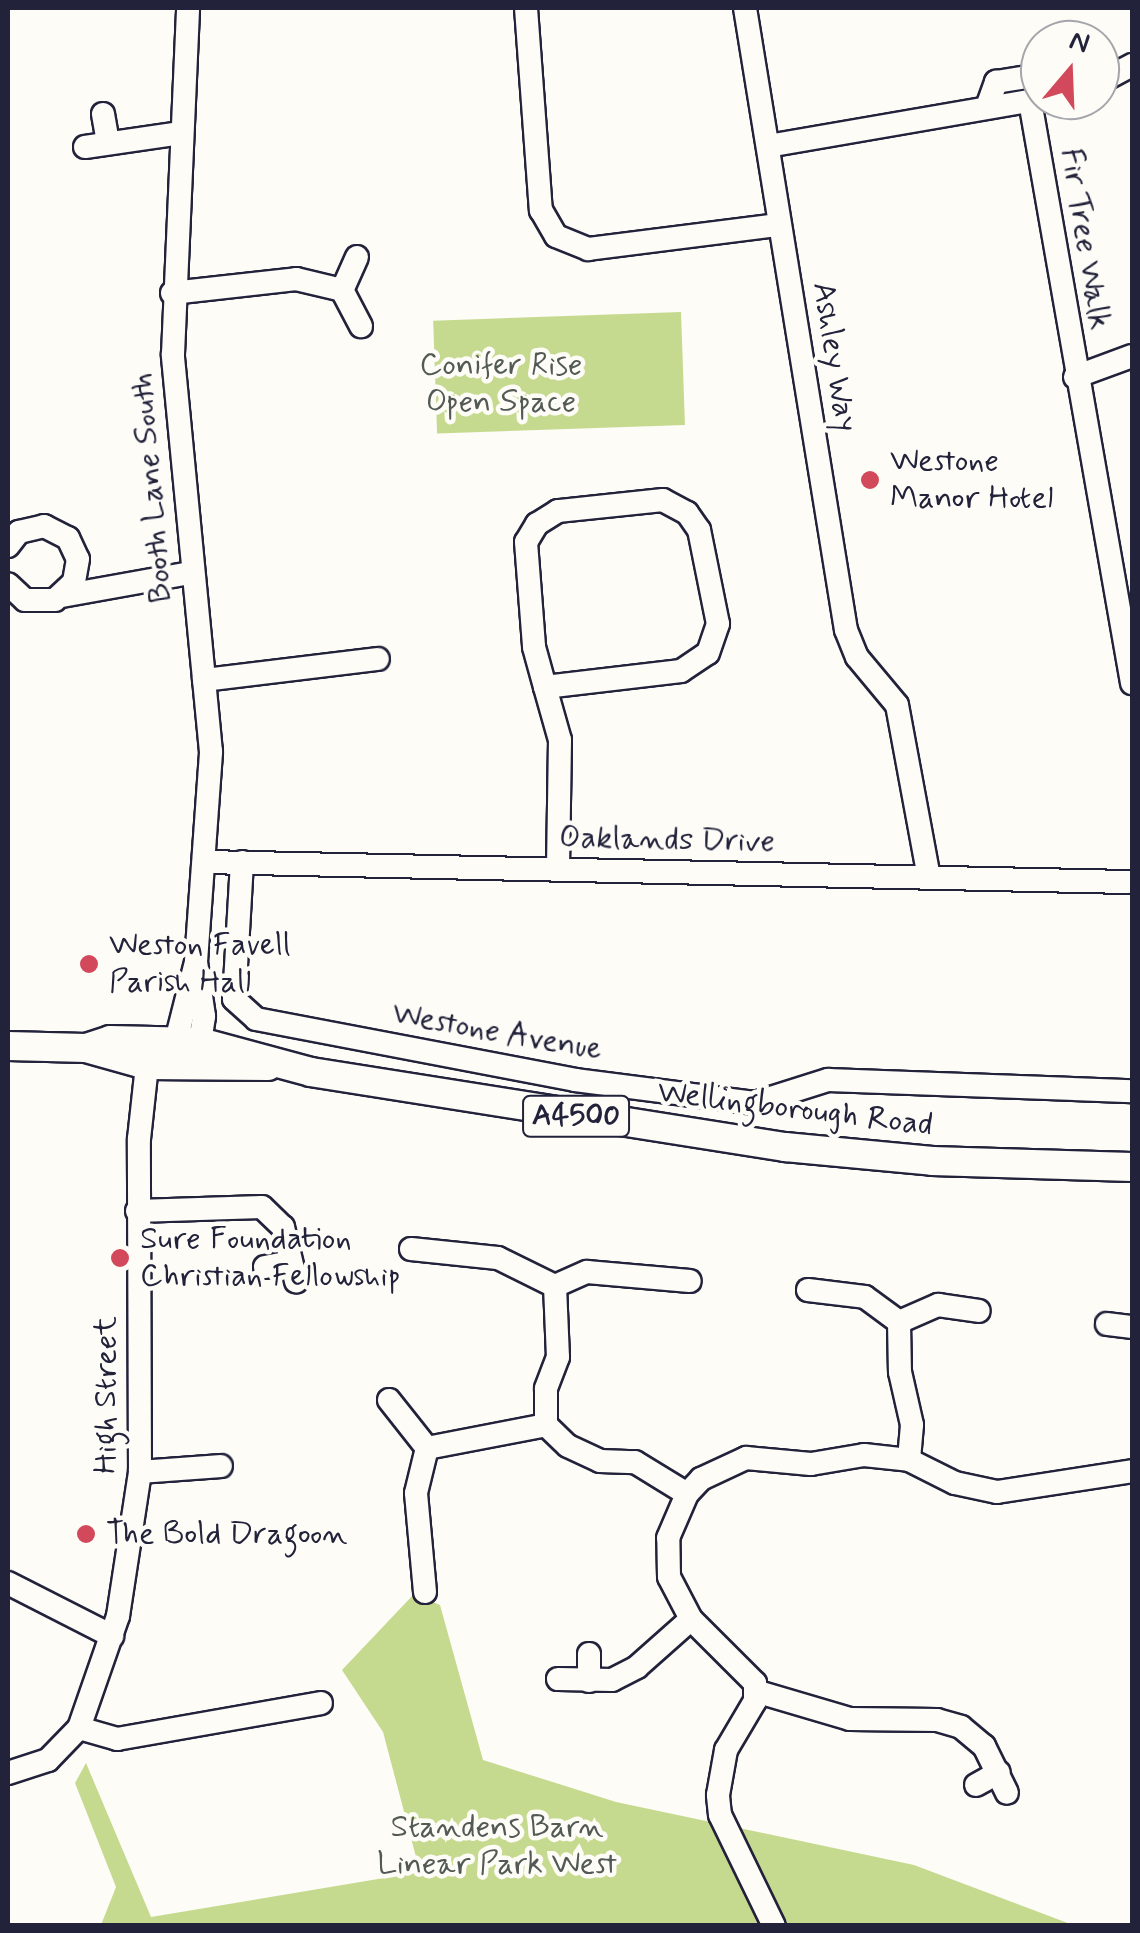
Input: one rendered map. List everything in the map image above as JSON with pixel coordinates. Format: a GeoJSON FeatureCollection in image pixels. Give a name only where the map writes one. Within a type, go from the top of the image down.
{"type":"FeatureCollection","features":[{"type":"Feature","properties":{"kind":"main road","name":"Wellingborough Road"},"geometry":{"type":"LineString","coordinates":[[86,1048],[110,1040],[187,1049],[244,1070],[275,1065],[785,1148],[932,1161],[1132,1167]]}},
{"type":"Feature","properties":{"kind":"main road","name":"Wellingborough Road"},"geometry":{"type":"LineString","coordinates":[[8,1046],[86,1048],[147,1065],[187,1049]]}},
{"type":"Feature","properties":{"kind":"street","name":"Booth Lane South"},"geometry":{"type":"LineString","coordinates":[[187,1049],[211,764],[190,573],[172,293],[188,8]]}},
{"type":"Feature","properties":{"kind":"street"},"geometry":{"type":"LineString","coordinates":[[526,8],[541,210],[556,236],[588,249],[779,226]]}},
{"type":"Feature","properties":{"kind":"street","name":"Ashley Way"},"geometry":{"type":"LineString","coordinates":[[745,8],[846,630],[857,657],[897,705],[929,878]]}},
{"type":"Feature","properties":{"kind":"street"},"geometry":{"type":"LineString","coordinates":[[987,107],[996,82],[1020,79]]}},
{"type":"Feature","properties":{"kind":"street"},"geometry":{"type":"LineString","coordinates":[[768,146],[1020,102]]}},
{"type":"Feature","properties":{"kind":"street"},"geometry":{"type":"LineString","coordinates":[[103,114],[108,142]]}},
{"type":"Feature","properties":{"kind":"street","name":"Fir Tree Walk"},"geometry":{"type":"LineString","coordinates":[[1038,120],[1075,377],[1132,683]]}},
{"type":"Feature","properties":{"kind":"street"},"geometry":{"type":"LineString","coordinates":[[85,147],[181,133]]}},
{"type":"Feature","properties":{"kind":"street"},"geometry":{"type":"LineString","coordinates":[[342,290],[357,257]]}},
{"type":"Feature","properties":{"kind":"street"},"geometry":{"type":"LineString","coordinates":[[172,293],[296,279],[342,290],[361,326]]}},
{"type":"Feature","properties":{"kind":"street"},"geometry":{"type":"LineString","coordinates":[[1075,377],[1132,356]]}},
{"type":"Feature","properties":{"kind":"street"},"geometry":{"type":"LineString","coordinates":[[545,687],[681,671],[708,653],[718,624],[699,530],[687,513],[663,500],[558,510],[537,524],[523,558],[545,687],[560,740],[558,870]]}},
{"type":"Feature","properties":{"kind":"street"},"geometry":{"type":"LineString","coordinates":[[8,546],[32,527],[68,538],[78,572],[62,596]]}},
{"type":"Feature","properties":{"kind":"street"},"geometry":{"type":"LineString","coordinates":[[8,584],[38,603],[190,573]]}},
{"type":"Feature","properties":{"kind":"street"},"geometry":{"type":"LineString","coordinates":[[204,680],[378,659]]}},
{"type":"Feature","properties":{"kind":"street","name":"Oaklands Drive"},"geometry":{"type":"LineString","coordinates":[[204,862],[1131,883]]}},
{"type":"Feature","properties":{"kind":"street","name":"Westone Avenue"},"geometry":{"type":"LineString","coordinates":[[242,862],[234,999],[256,1019],[574,1080],[755,1103],[828,1080],[1132,1091]]}},
{"type":"Feature","properties":{"kind":"street","name":"High Street"},"geometry":{"type":"LineString","coordinates":[[8,1772],[48,1760],[79,1728],[112,1636],[140,1472],[137,1211],[147,1065]]}},
{"type":"Feature","properties":{"kind":"street"},"geometry":{"type":"LineString","coordinates":[[137,1211],[262,1208],[283,1227],[293,1271],[264,1267]]}},
{"type":"Feature","properties":{"kind":"street"},"geometry":{"type":"LineString","coordinates":[[411,1250],[451,1242],[498,1258],[556,1286]]}},
{"type":"Feature","properties":{"kind":"street"},"geometry":{"type":"LineString","coordinates":[[635,1278],[641,1254]]}},
{"type":"Feature","properties":{"kind":"street"},"geometry":{"type":"LineString","coordinates":[[556,1286],[587,1272],[690,1282]]}},
{"type":"Feature","properties":{"kind":"street"},"geometry":{"type":"LineString","coordinates":[[556,1286],[558,1357],[546,1389],[546,1425],[568,1446],[600,1460],[636,1462],[687,1494]]}},
{"type":"Feature","properties":{"kind":"street"},"geometry":{"type":"LineString","coordinates":[[808,1290],[865,1297],[899,1322]]}},
{"type":"Feature","properties":{"kind":"street"},"geometry":{"type":"LineString","coordinates":[[899,1322],[938,1305],[980,1311]]}},
{"type":"Feature","properties":{"kind":"street"},"geometry":{"type":"LineString","coordinates":[[899,1322],[900,1372],[912,1425],[909,1460]]}},
{"type":"Feature","properties":{"kind":"street"},"geometry":{"type":"LineString","coordinates":[[1107,1324],[1132,1327]]}},
{"type":"Feature","properties":{"kind":"street"},"geometry":{"type":"LineString","coordinates":[[389,1400],[428,1448]]}},
{"type":"Feature","properties":{"kind":"street"},"geometry":{"type":"LineString","coordinates":[[428,1448],[546,1425]]}},
{"type":"Feature","properties":{"kind":"street"},"geometry":{"type":"LineString","coordinates":[[425,1592],[411,1560],[416,1493],[428,1448]]}},
{"type":"Feature","properties":{"kind":"street"},"geometry":{"type":"LineString","coordinates":[[976,1786],[1003,1783],[984,1746],[961,1728],[936,1720],[850,1719],[756,1691],[748,1674],[676,1598],[666,1554],[676,1510],[709,1474],[746,1458],[811,1464],[864,1456],[909,1460],[997,1492],[1132,1471]]}},
{"type":"Feature","properties":{"kind":"street"},"geometry":{"type":"LineString","coordinates":[[140,1472],[221,1466]]}},
{"type":"Feature","properties":{"kind":"street"},"geometry":{"type":"LineString","coordinates":[[8,1583],[112,1636]]}},
{"type":"Feature","properties":{"kind":"street"},"geometry":{"type":"LineString","coordinates":[[558,1679],[612,1680],[637,1668],[691,1618]]}},
{"type":"Feature","properties":{"kind":"street"},"geometry":{"type":"LineString","coordinates":[[589,1654],[589,1681]]}},
{"type":"Feature","properties":{"kind":"street"},"geometry":{"type":"LineString","coordinates":[[756,1691],[726,1750],[718,1795],[725,1825],[774,1926]]}},
{"type":"Feature","properties":{"kind":"street"},"geometry":{"type":"LineString","coordinates":[[79,1728],[116,1738],[320,1703]]}},
{"type":"Feature","properties":{"kind":"green space","name":"Conifer Rise Open Space"},"geometry":{"type":"Polygon","coordinates":[[[681,312],[685,425],[437,434],[433,321],[681,312]]]}},
{"type":"Feature","properties":{"kind":"green space","name":"Standens Barn Linear Park West"},"geometry":{"type":"Polygon","coordinates":[[[414,1594],[440,1605],[483,1760],[616,1802],[914,1865],[1073,1925],[101,1925],[116,1887],[75,1783],[86,1763],[151,1917],[420,1872],[383,1732],[342,1670],[414,1594]]]}},
{"type":"Feature","properties":{"kind":"place","name":"Westone Manor Hotel"},"geometry":{"type":"Point","coordinates":[870,480]}},
{"type":"Feature","properties":{"kind":"place","name":"Weston Favell Parish Hall"},"geometry":{"type":"Point","coordinates":[89,964]}},
{"type":"Feature","properties":{"kind":"place","name":"Sure Foundation Christian Fellowship"},"geometry":{"type":"Point","coordinates":[120,1258]}},
{"type":"Feature","properties":{"kind":"place","name":"The Bold Dragoon"},"geometry":{"type":"Point","coordinates":[86,1534]}}]}
